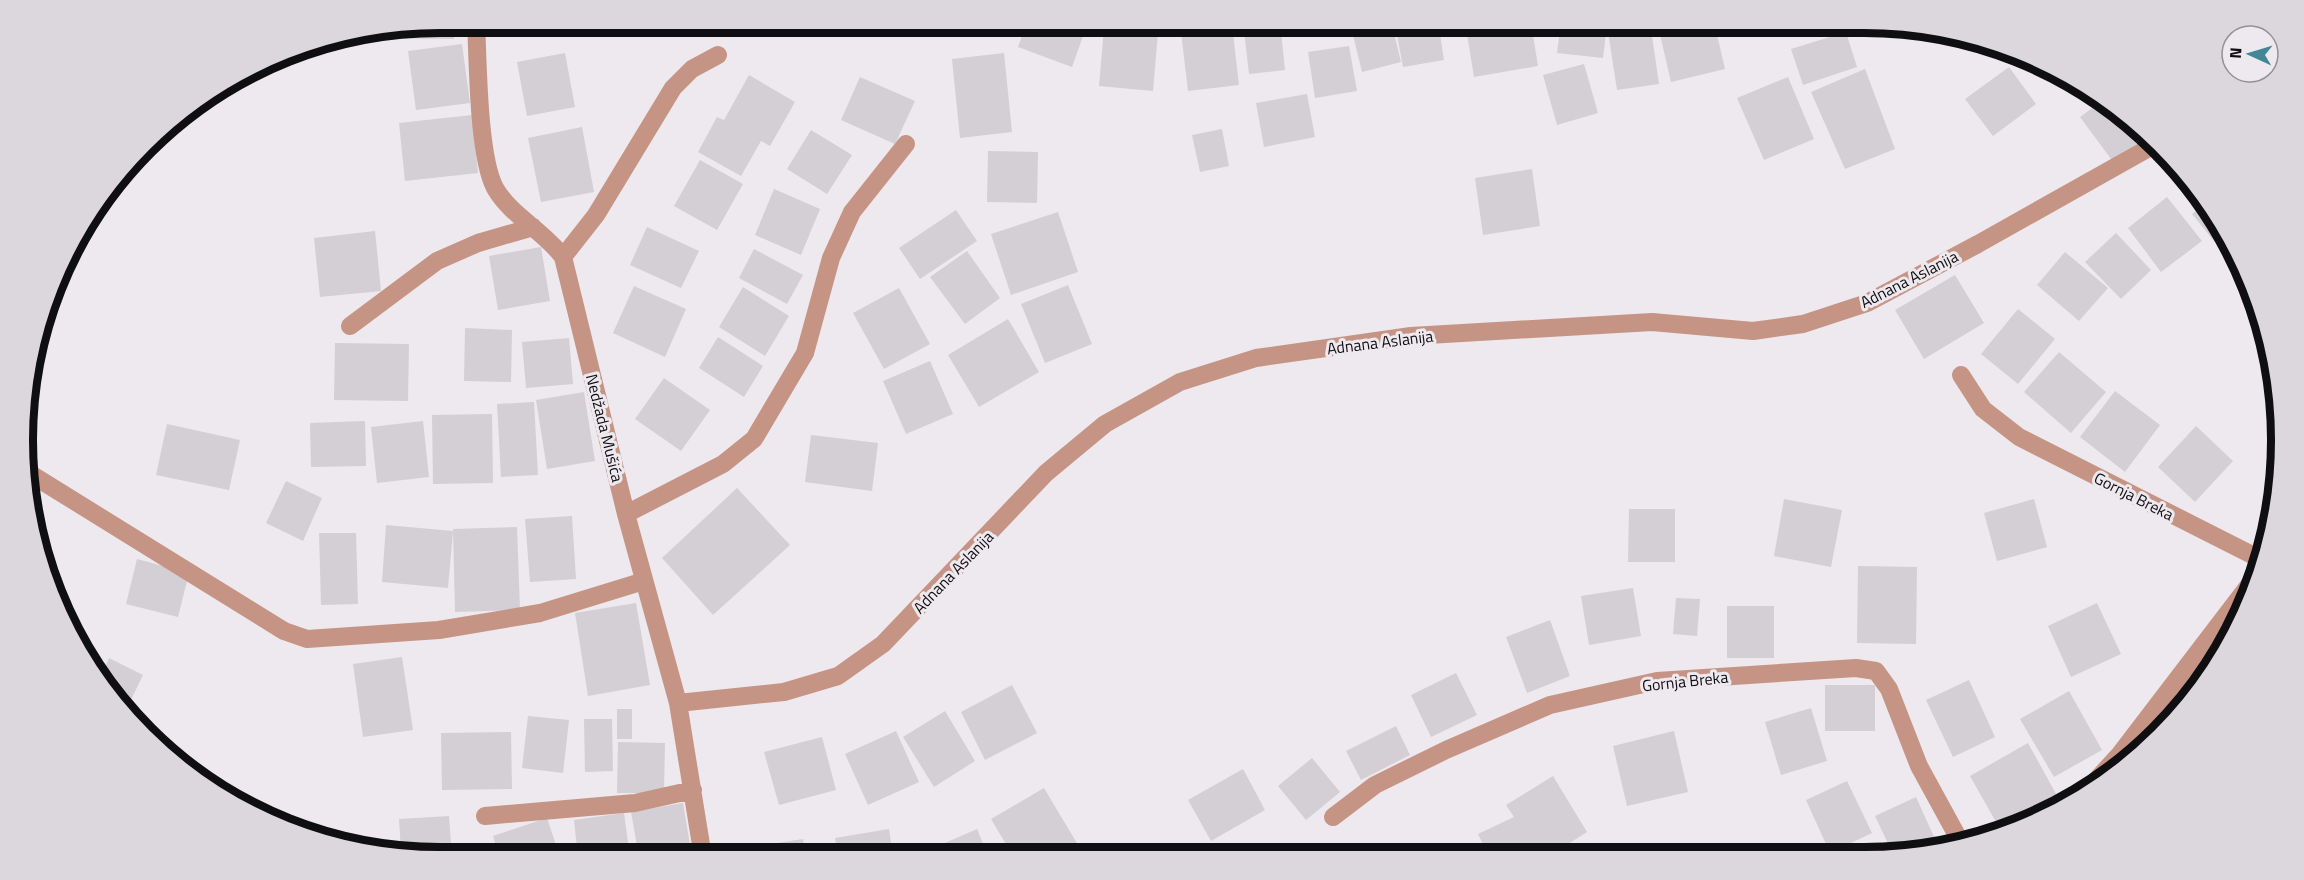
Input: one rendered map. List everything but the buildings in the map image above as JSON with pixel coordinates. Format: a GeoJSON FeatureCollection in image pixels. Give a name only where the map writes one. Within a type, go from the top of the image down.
{"type":"FeatureCollection","features":[{"type":"Feature","properties":{"kind":"street","name":"Nedžada Mušića"},"geometry":{"type":"LineString","coordinates":[[477,33],[485,151],[495,187],[517,213],[552,243],[563,257],[626,514],[678,703],[702,847]]}},
{"type":"Feature","properties":{"kind":"street"},"geometry":{"type":"LineString","coordinates":[[563,257],[596,215],[673,88],[692,69],[718,55]]}},
{"type":"Feature","properties":{"kind":"street"},"geometry":{"type":"LineString","coordinates":[[626,514],[723,465],[754,439],[805,353],[831,258],[852,212],[906,144]]}},
{"type":"Feature","properties":{"kind":"street","name":"Adnana Aslanija"},"geometry":{"type":"LineString","coordinates":[[678,703],[784,692],[838,676],[883,644],[1046,473],[1105,424],[1180,382],[1256,358],[1411,336],[1652,322],[1752,331],[1803,324],[1867,303],[2148,148]]}},
{"type":"Feature","properties":{"kind":"street"},"geometry":{"type":"LineString","coordinates":[[350,326],[437,261],[478,243],[533,227]]}},
{"type":"Feature","properties":{"kind":"street","name":"Gornja Breka"},"geometry":{"type":"LineString","coordinates":[[1961,375],[1983,409],[2019,437],[2254,556]]}},
{"type":"Feature","properties":{"kind":"street"},"geometry":{"type":"LineString","coordinates":[[35,477],[284,631],[307,639],[439,630],[507,619],[540,613],[644,581]]}},
{"type":"Feature","properties":{"kind":"street"},"geometry":{"type":"LineString","coordinates":[[2111,763],[2239,598]]}},
{"type":"Feature","properties":{"kind":"street","name":"Gornja Breka"},"geometry":{"type":"LineString","coordinates":[[1333,817],[1375,785],[1446,750],[1550,705],[1657,681],[1856,668],[1876,671],[1889,689],[1919,766],[1957,836]]}},
{"type":"Feature","properties":{"kind":"street"},"geometry":{"type":"LineString","coordinates":[[485,816],[635,803],[693,790]]}}]}
